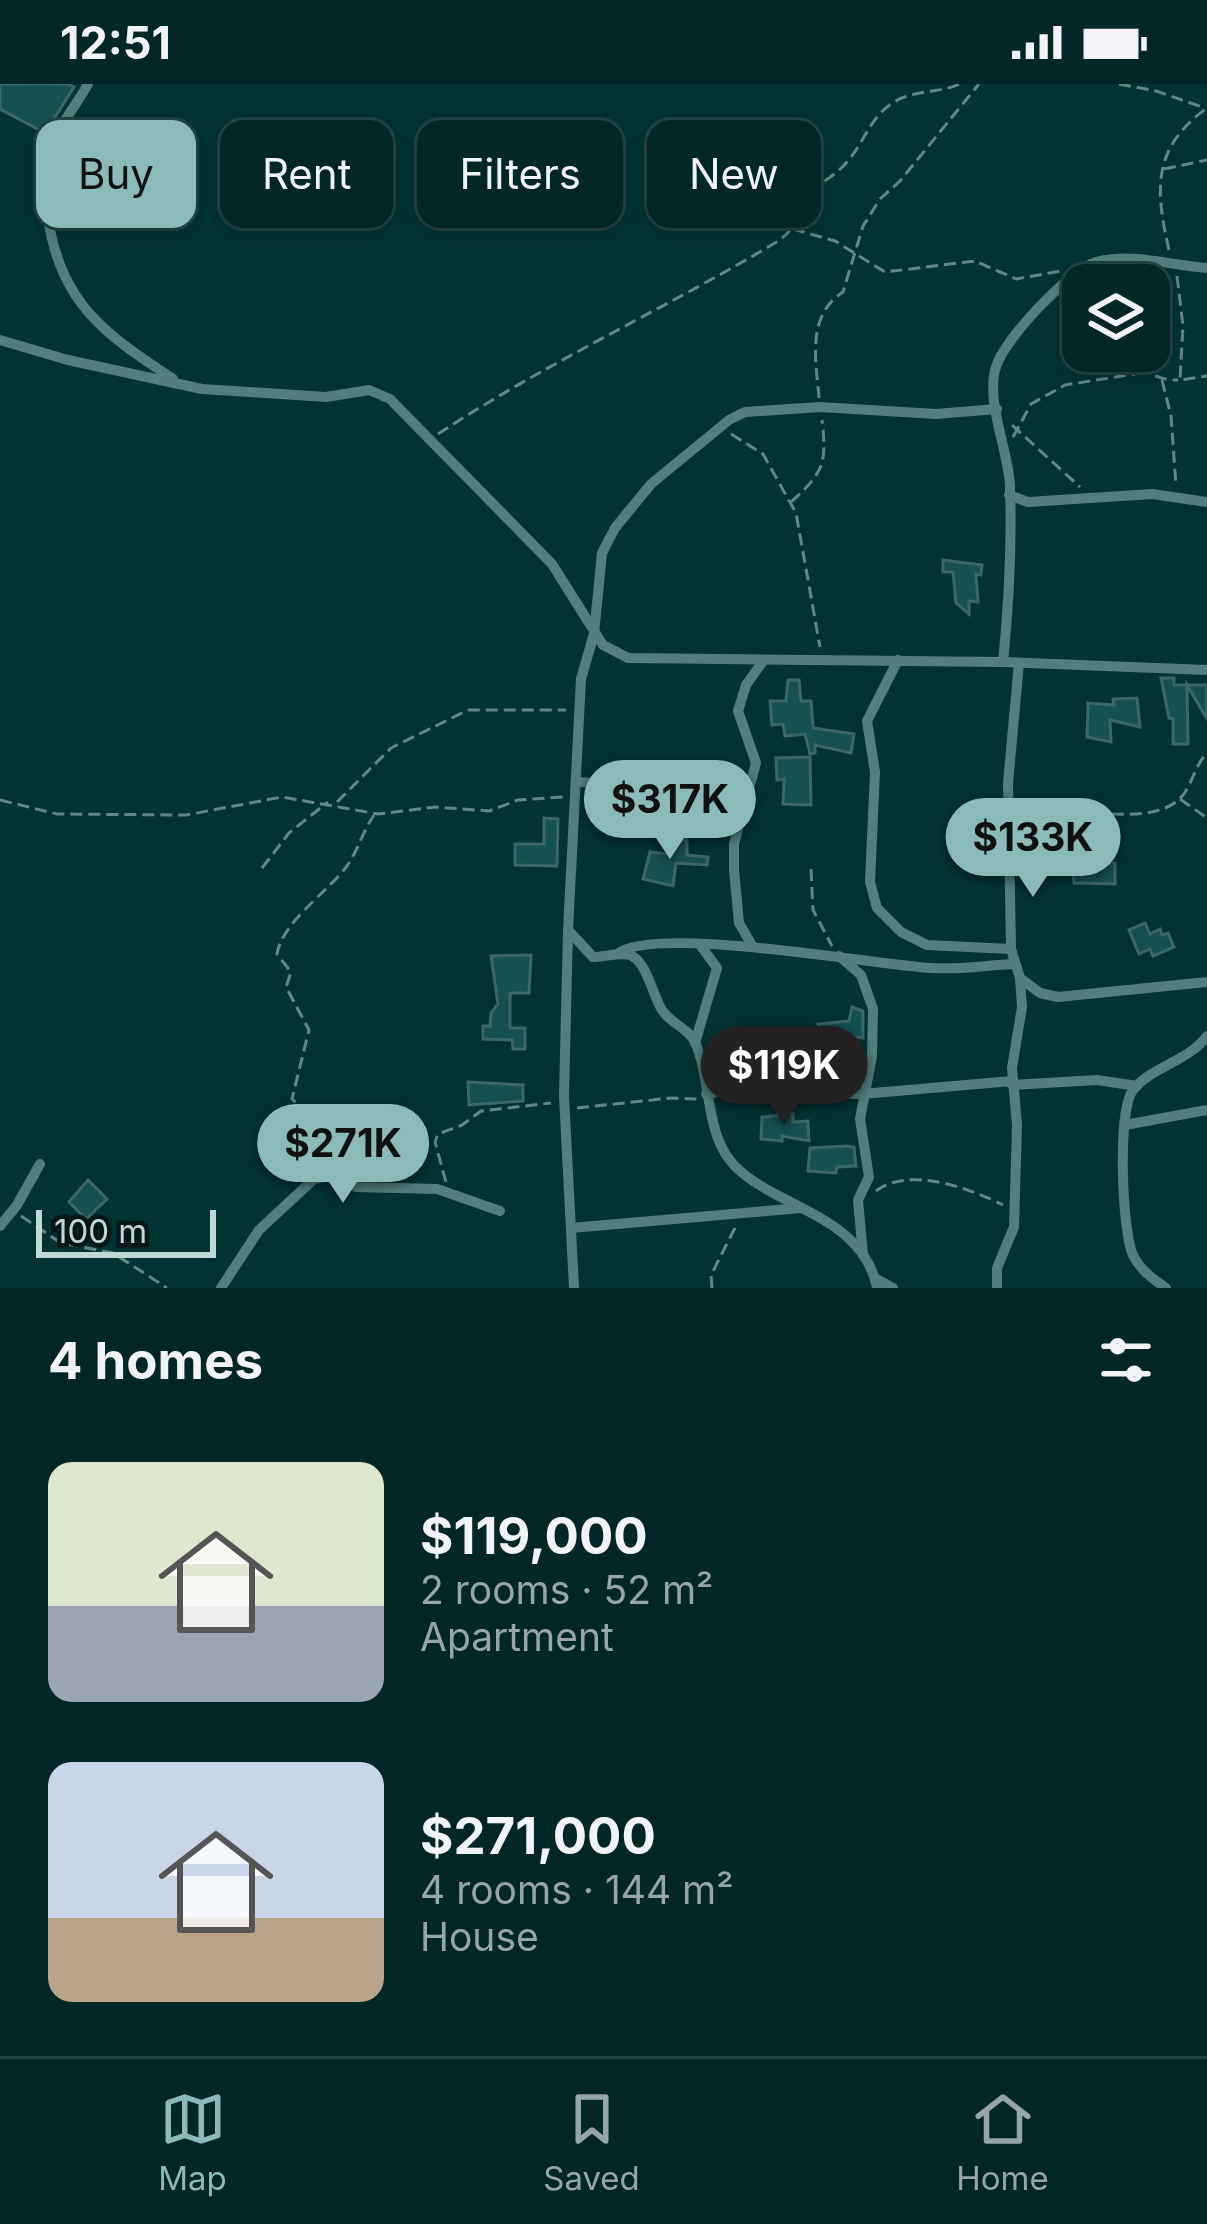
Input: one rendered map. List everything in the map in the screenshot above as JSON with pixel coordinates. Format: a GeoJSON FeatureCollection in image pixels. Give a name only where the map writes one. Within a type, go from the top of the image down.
{"type":"FeatureCollection","features":[{"type":"Feature","properties":{"kind":"street"},"geometry":{"type":"LineString","coordinates":[[88,84],[41,168],[57,260],[69,290],[107,335],[181,385]]}},
{"type":"Feature","properties":{"kind":"street"},"geometry":{"type":"LineString","coordinates":[[1097,264],[1150,262],[1207,268]]}},
{"type":"Feature","properties":{"kind":"street"},"geometry":{"type":"LineString","coordinates":[[1003,662],[1010,495],[996,365],[1029,320],[1062,289]]}},
{"type":"Feature","properties":{"kind":"street"},"geometry":{"type":"LineString","coordinates":[[0,340],[181,385],[326,397],[369,389],[390,399],[552,564],[594,634],[616,654],[642,661],[898,660],[1207,670]]}},
{"type":"Feature","properties":{"kind":"street"},"geometry":{"type":"LineString","coordinates":[[574,1288],[564,1102],[568,930],[582,669],[594,634],[602,553],[615,528],[651,484],[745,412],[820,406],[936,414],[998,412]]}},
{"type":"Feature","properties":{"kind":"street"},"geometry":{"type":"LineString","coordinates":[[1010,495],[1028,502],[1152,494],[1207,502]]}},
{"type":"Feature","properties":{"kind":"street"},"geometry":{"type":"LineString","coordinates":[[753,946],[739,923],[734,869],[755,757],[738,711],[746,685],[764,660]]}},
{"type":"Feature","properties":{"kind":"street"},"geometry":{"type":"LineString","coordinates":[[898,660],[867,721],[875,772],[869,882],[877,908],[901,932],[927,945],[1012,949]]}},
{"type":"Feature","properties":{"kind":"street"},"geometry":{"type":"LineString","coordinates":[[997,1288],[997,1268],[1014,1232],[1017,1125],[1012,1083],[1022,1007],[1012,949],[1008,811],[1019,663]]}},
{"type":"Feature","properties":{"kind":"street"},"geometry":{"type":"LineString","coordinates":[[576,789],[657,786],[744,800]]}},
{"type":"Feature","properties":{"kind":"street"},"geometry":{"type":"LineString","coordinates":[[568,930],[590,955],[629,955],[639,962],[664,1014],[695,1043],[717,1132],[737,1168],[828,1222],[863,1255]]}},
{"type":"Feature","properties":{"kind":"street"},"geometry":{"type":"LineString","coordinates":[[615,956],[631,945],[753,946],[934,968],[1015,964]]}},
{"type":"Feature","properties":{"kind":"street"},"geometry":{"type":"LineString","coordinates":[[695,1043],[717,968],[700,946]]}},
{"type":"Feature","properties":{"kind":"street"},"geometry":{"type":"LineString","coordinates":[[836,954],[861,976],[873,1009],[872,1056],[860,1119],[869,1177],[858,1201],[863,1255],[876,1283],[893,1288]]}},
{"type":"Feature","properties":{"kind":"street"},"geometry":{"type":"LineString","coordinates":[[1020,978],[1040,993],[1058,997],[1207,982]]}},
{"type":"Feature","properties":{"kind":"street"},"geometry":{"type":"LineString","coordinates":[[1166,1288],[1143,1270],[1130,1244],[1128,1101],[1137,1086],[1184,1059],[1207,1036]]}},
{"type":"Feature","properties":{"kind":"street"},"geometry":{"type":"LineString","coordinates":[[706,1097],[760,1085],[862,1094],[1097,1080],[1137,1086]]}},
{"type":"Feature","properties":{"kind":"street"},"geometry":{"type":"LineString","coordinates":[[1125,1125],[1207,1110]]}},
{"type":"Feature","properties":{"kind":"street"},"geometry":{"type":"LineString","coordinates":[[0,1226],[40,1164]]}},
{"type":"Feature","properties":{"kind":"street"},"geometry":{"type":"LineString","coordinates":[[221,1288],[269,1218],[314,1179],[330,1175],[356,1186],[437,1189],[500,1211]]}},
{"type":"Feature","properties":{"kind":"street"},"geometry":{"type":"LineString","coordinates":[[572,1228],[806,1208]]}},
{"type":"Feature","properties":{"kind":"path"},"geometry":{"type":"LineString","coordinates":[[430,440],[505,390],[708,284],[792,229],[807,199],[845,164],[888,106],[912,93],[942,92],[960,84]]}},
{"type":"Feature","properties":{"kind":"path"},"geometry":{"type":"LineString","coordinates":[[791,502],[824,462],[816,340],[819,318],[843,292],[863,226],[880,199],[901,181],[979,84]]}},
{"type":"Feature","properties":{"kind":"path"},"geometry":{"type":"LineString","coordinates":[[1119,84],[1207,108],[1177,135],[1162,170],[1160,208],[1175,265],[1183,326],[1180,380]]}},
{"type":"Feature","properties":{"kind":"path"},"geometry":{"type":"LineString","coordinates":[[1162,170],[1207,160]]}},
{"type":"Feature","properties":{"kind":"path"},"geometry":{"type":"LineString","coordinates":[[792,229],[855,250],[885,272],[975,261],[1016,279],[1062,272]]}},
{"type":"Feature","properties":{"kind":"path"},"geometry":{"type":"LineString","coordinates":[[1017,429],[1031,404],[1065,385],[1147,372],[1162,380],[1207,376]]}},
{"type":"Feature","properties":{"kind":"path"},"geometry":{"type":"LineString","coordinates":[[1162,380],[1180,499]]}},
{"type":"Feature","properties":{"kind":"path"},"geometry":{"type":"LineString","coordinates":[[998,412],[1096,499]]}},
{"type":"Feature","properties":{"kind":"path"},"geometry":{"type":"LineString","coordinates":[[722,427],[763,454],[796,513],[824,660]]}},
{"type":"Feature","properties":{"kind":"path"},"geometry":{"type":"LineString","coordinates":[[336,804],[391,748],[468,710],[579,710]]}},
{"type":"Feature","properties":{"kind":"path"},"geometry":{"type":"LineString","coordinates":[[1008,811],[1142,813],[1180,799],[1207,753]]}},
{"type":"Feature","properties":{"kind":"path"},"geometry":{"type":"LineString","coordinates":[[0,800],[33,810],[81,815],[204,813],[273,796],[328,802],[375,814],[436,807],[489,811],[576,789]]}},
{"type":"Feature","properties":{"kind":"path"},"geometry":{"type":"LineString","coordinates":[[1180,799],[1207,818]]}},
{"type":"Feature","properties":{"kind":"path"},"geometry":{"type":"LineString","coordinates":[[262,868],[289,833],[328,802]]}},
{"type":"Feature","properties":{"kind":"path"},"geometry":{"type":"LineString","coordinates":[[330,1175],[313,1118],[292,1099],[309,1030],[286,987],[291,972],[277,947],[344,869],[375,814]]}},
{"type":"Feature","properties":{"kind":"path"},"geometry":{"type":"LineString","coordinates":[[811,869],[813,910],[836,954]]}},
{"type":"Feature","properties":{"kind":"path"},"geometry":{"type":"LineString","coordinates":[[450,1195],[435,1142],[438,1134],[481,1112],[564,1102],[579,1109],[706,1097]]}},
{"type":"Feature","properties":{"kind":"path"},"geometry":{"type":"LineString","coordinates":[[873,1196],[885,1185],[919,1180],[979,1194],[1014,1211]]}},
{"type":"Feature","properties":{"kind":"path"},"geometry":{"type":"LineString","coordinates":[[17,1205],[23,1219],[54,1240],[113,1253],[166,1288]]}},
{"type":"Feature","properties":{"kind":"path"},"geometry":{"type":"LineString","coordinates":[[712,1288],[711,1275],[745,1210]]}},
{"type":"Feature","properties":{"kind":"building"},"geometry":{"type":"Polygon","coordinates":[[[0,84],[74,87],[53,120],[36,120],[36,128],[0,109],[0,84]]]}},
{"type":"Feature","properties":{"kind":"building"},"geometry":{"type":"Polygon","coordinates":[[[943,560],[982,565],[981,575],[976,574],[978,602],[969,601],[969,614],[956,603],[953,572],[943,572],[943,560]]]}},
{"type":"Feature","properties":{"kind":"building"},"geometry":{"type":"Polygon","coordinates":[[[1161,678],[1187,685],[1188,744],[1173,744],[1173,719],[1161,678]]]}},
{"type":"Feature","properties":{"kind":"building"},"geometry":{"type":"Polygon","coordinates":[[[788,680],[799,680],[801,701],[811,701],[813,728],[854,734],[851,753],[815,745],[815,753],[810,754],[805,734],[785,736],[783,724],[772,725],[770,701],[786,701],[788,680]]]}},
{"type":"Feature","properties":{"kind":"building"},"geometry":{"type":"Polygon","coordinates":[[[1187,685],[1207,685],[1207,719],[1187,685]]]}},
{"type":"Feature","properties":{"kind":"building"},"geometry":{"type":"Polygon","coordinates":[[[1137,698],[1140,727],[1110,720],[1111,742],[1087,737],[1088,703],[1114,705],[1113,699],[1137,698]]]}},
{"type":"Feature","properties":{"kind":"building"},"geometry":{"type":"Polygon","coordinates":[[[810,757],[811,805],[783,804],[784,779],[777,780],[776,758],[810,757]]]}},
{"type":"Feature","properties":{"kind":"building"},"geometry":{"type":"Polygon","coordinates":[[[544,818],[558,819],[557,866],[515,865],[515,844],[544,844],[544,818]]]}},
{"type":"Feature","properties":{"kind":"building"},"geometry":{"type":"Polygon","coordinates":[[[667,838],[687,840],[687,855],[708,857],[707,865],[676,863],[673,886],[643,879],[650,852],[668,854],[667,838]]]}},
{"type":"Feature","properties":{"kind":"building"},"geometry":{"type":"Polygon","coordinates":[[[1090,863],[1115,863],[1115,884],[1074,883],[1073,869],[1090,868],[1090,863]]]}},
{"type":"Feature","properties":{"kind":"building"},"geometry":{"type":"Polygon","coordinates":[[[1145,923],[1150,934],[1160,929],[1162,935],[1168,933],[1174,947],[1153,956],[1150,949],[1139,954],[1129,930],[1145,923]]]}},
{"type":"Feature","properties":{"kind":"building"},"geometry":{"type":"Polygon","coordinates":[[[531,955],[529,993],[510,993],[510,1028],[525,1028],[525,1049],[513,1049],[512,1040],[483,1039],[483,1026],[490,1026],[498,1004],[491,956],[531,955]]]}},
{"type":"Feature","properties":{"kind":"building"},"geometry":{"type":"Polygon","coordinates":[[[852,1007],[863,1011],[863,1038],[854,1037],[857,1084],[848,1067],[833,1069],[832,1052],[820,1052],[818,1024],[849,1021],[852,1007]]]}},
{"type":"Feature","properties":{"kind":"building"},"geometry":{"type":"Polygon","coordinates":[[[468,1082],[523,1085],[523,1101],[469,1105],[468,1082]]]}},
{"type":"Feature","properties":{"kind":"building"},"geometry":{"type":"Polygon","coordinates":[[[793,1114],[793,1122],[808,1121],[809,1141],[782,1136],[782,1141],[761,1139],[762,1117],[793,1114]]]}},
{"type":"Feature","properties":{"kind":"building"},"geometry":{"type":"Polygon","coordinates":[[[854,1147],[856,1166],[837,1167],[836,1173],[808,1171],[810,1148],[854,1147]]]}},
{"type":"Feature","properties":{"kind":"building"},"geometry":{"type":"Polygon","coordinates":[[[88,1180],[107,1199],[86,1219],[69,1202],[88,1180]]]}}]}
